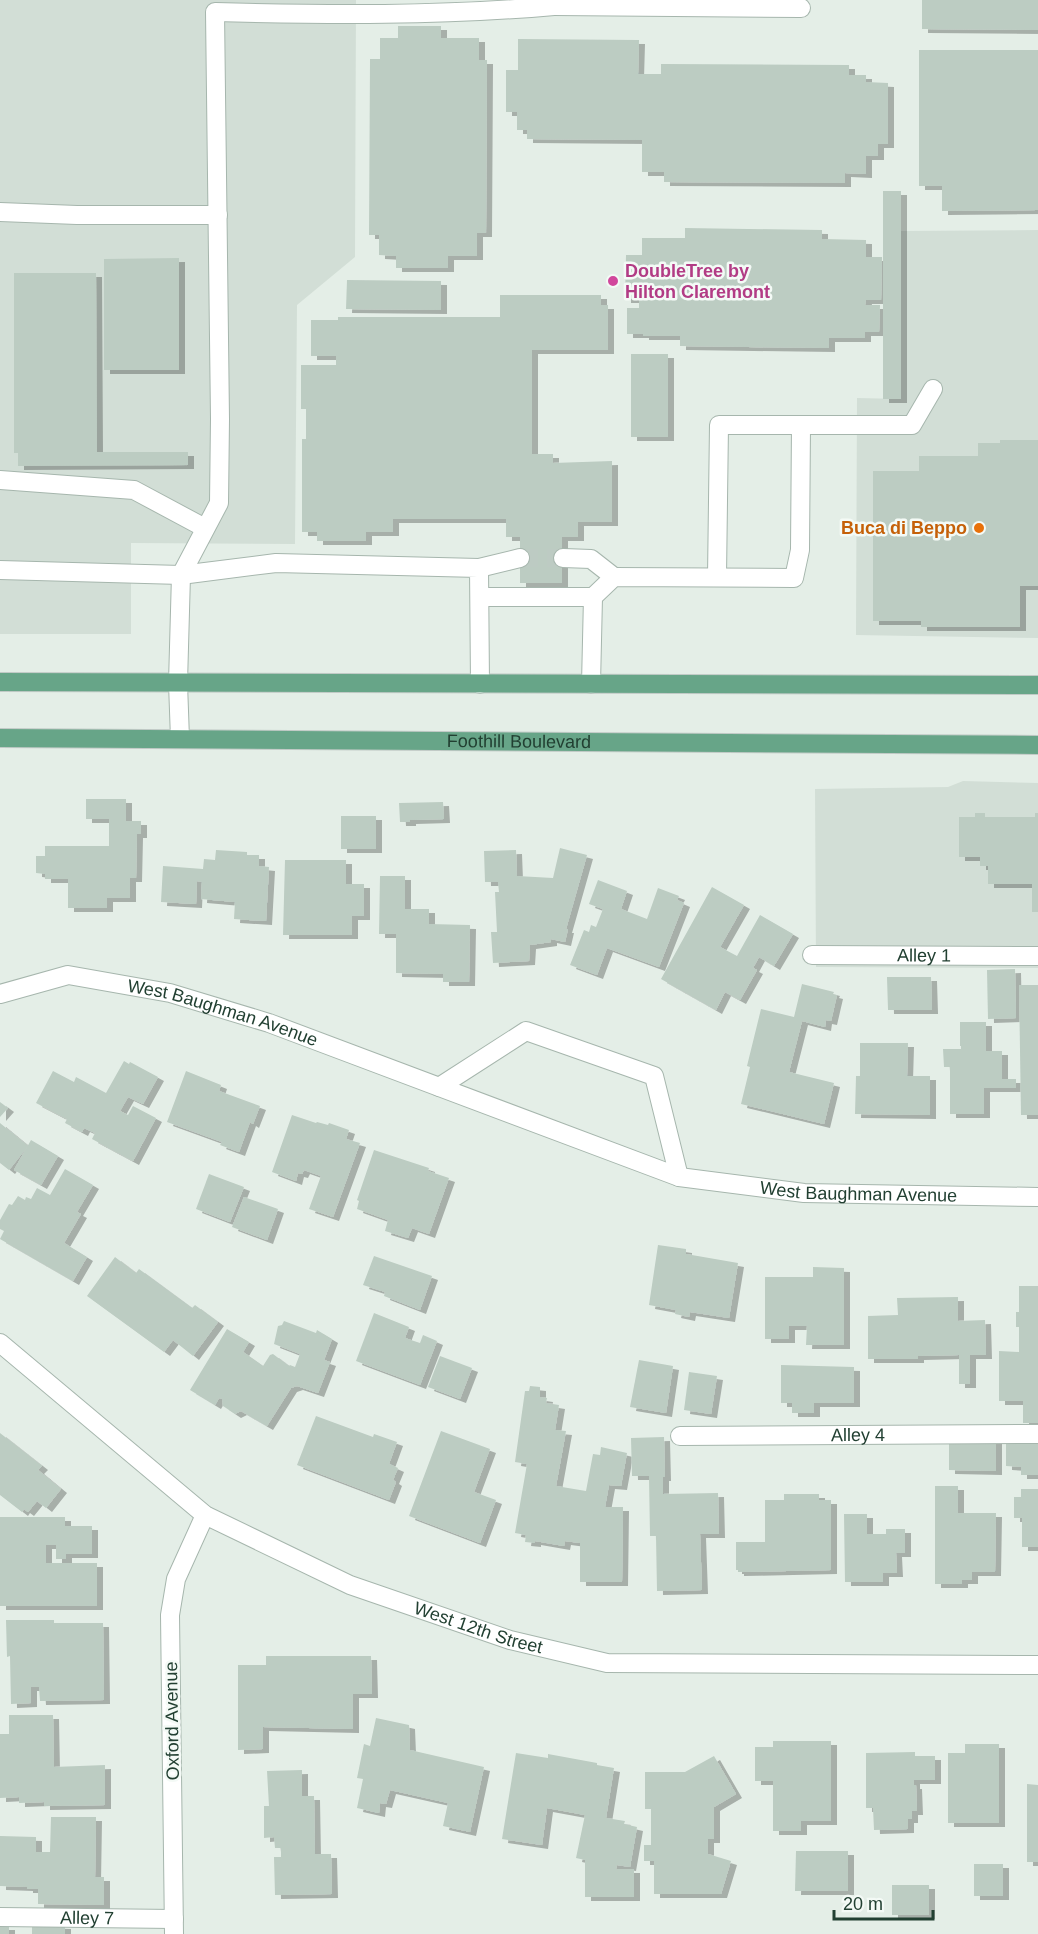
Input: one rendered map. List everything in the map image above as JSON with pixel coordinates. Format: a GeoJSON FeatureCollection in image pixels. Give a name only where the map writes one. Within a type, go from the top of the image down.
{"type":"FeatureCollection","features":[{"type":"Feature","properties":{"kind":"main road"},"geometry":{"type":"LineString","coordinates":[[0,682],[1038,686]]}},
{"type":"Feature","properties":{"kind":"main road","name":"Foothill Boulevard"},"geometry":{"type":"LineString","coordinates":[[0,738],[1038,745]]}},
{"type":"Feature","properties":{"kind":"street"},"geometry":{"type":"LineString","coordinates":[[180,739],[178,683],[181,575],[219,503],[215,12],[307,15],[489,12],[554,3],[801,8]]}},
{"type":"Feature","properties":{"kind":"street"},"geometry":{"type":"LineString","coordinates":[[0,212],[77,215],[218,215]]}},
{"type":"Feature","properties":{"kind":"street"},"geometry":{"type":"LineString","coordinates":[[717,577],[719,425],[912,425],[933,389]]}},
{"type":"Feature","properties":{"kind":"street"},"geometry":{"type":"LineString","coordinates":[[563,558],[591,559],[614,577],[795,578],[800,550],[801,426]]}},
{"type":"Feature","properties":{"kind":"street"},"geometry":{"type":"LineString","coordinates":[[0,480],[134,490],[205,528]]}},
{"type":"Feature","properties":{"kind":"street"},"geometry":{"type":"LineString","coordinates":[[0,570],[181,575],[276,563],[479,567],[520,558]]}},
{"type":"Feature","properties":{"kind":"street"},"geometry":{"type":"LineString","coordinates":[[479,567],[480,684]]}},
{"type":"Feature","properties":{"kind":"street"},"geometry":{"type":"LineString","coordinates":[[480,597],[593,597],[614,577]]}},
{"type":"Feature","properties":{"kind":"street"},"geometry":{"type":"LineString","coordinates":[[591,684],[593,597]]}},
{"type":"Feature","properties":{"kind":"street","name":"Alley 1"},"geometry":{"type":"LineString","coordinates":[[812,955],[1038,956]]}},
{"type":"Feature","properties":{"kind":"street","name":"West Baughman Avenue"},"geometry":{"type":"LineString","coordinates":[[0,994],[68,975],[170,993],[269,1023],[679,1177],[804,1193],[1038,1197]]}},
{"type":"Feature","properties":{"kind":"street"},"geometry":{"type":"LineString","coordinates":[[439,1087],[526,1031],[654,1076],[679,1177]]}},
{"type":"Feature","properties":{"kind":"street","name":"West 12th Street"},"geometry":{"type":"LineString","coordinates":[[0,1343],[205,1515],[350,1585],[510,1640],[607,1663],[1038,1665]]}},
{"type":"Feature","properties":{"kind":"street","name":"Alley 4"},"geometry":{"type":"LineString","coordinates":[[680,1436],[1038,1434]]}},
{"type":"Feature","properties":{"kind":"street","name":"Oxford Avenue"},"geometry":{"type":"LineString","coordinates":[[174,1926],[170,1615],[176,1579],[205,1515]]}},
{"type":"Feature","properties":{"kind":"street","name":"Alley 7"},"geometry":{"type":"LineString","coordinates":[[0,1917],[174,1926]]}},
{"type":"Feature","properties":{"kind":"shaded area"},"geometry":{"type":"Polygon","coordinates":[[[0,0],[356,0],[355,257],[297,305],[295,544],[131,543],[131,634],[0,634],[0,0]]]}},
{"type":"Feature","properties":{"kind":"shaded area"},"geometry":{"type":"Polygon","coordinates":[[[1038,230],[1038,638],[856,635],[857,398],[901,399],[901,231],[1038,230]]]}},
{"type":"Feature","properties":{"kind":"shaded area"},"geometry":{"type":"Polygon","coordinates":[[[963,781],[1038,783],[1038,968],[816,967],[815,789],[948,787],[963,781]]]}},
{"type":"Feature","properties":{"kind":"building"},"geometry":{"type":"Polygon","coordinates":[[[922,0],[1038,0],[1038,30],[922,29],[922,0]]]}},
{"type":"Feature","properties":{"kind":"building"},"geometry":{"type":"Polygon","coordinates":[[[398,26],[441,26],[441,38],[479,38],[479,60],[487,60],[486,233],[477,233],[477,256],[448,256],[448,268],[396,268],[396,256],[379,255],[379,235],[369,235],[370,59],[380,59],[380,38],[398,38],[398,26]]]}},
{"type":"Feature","properties":{"kind":"building"},"geometry":{"type":"Polygon","coordinates":[[[518,39],[639,40],[638,74],[661,74],[661,64],[849,65],[849,75],[866,75],[866,82],[888,83],[888,144],[878,144],[878,156],[866,156],[866,174],[845,173],[845,183],[664,182],[664,172],[642,172],[642,140],[527,139],[527,130],[517,130],[517,112],[506,112],[506,70],[518,70],[518,39]]]}},
{"type":"Feature","properties":{"kind":"building"},"geometry":{"type":"Polygon","coordinates":[[[919,50],[1038,50],[1038,210],[942,211],[942,186],[919,186],[919,50]]]}},
{"type":"Feature","properties":{"kind":"building"},"geometry":{"type":"Polygon","coordinates":[[[883,191],[901,191],[901,399],[883,399],[883,191]]]}},
{"type":"Feature","properties":{"kind":"building"},"geometry":{"type":"Polygon","coordinates":[[[685,228],[822,230],[822,239],[866,240],[866,257],[882,257],[881,300],[866,300],[865,305],[880,305],[879,332],[865,332],[865,338],[829,338],[829,348],[680,346],[680,336],[627,334],[627,308],[639,308],[639,299],[625,299],[626,255],[642,255],[642,238],[685,238],[685,228]]]}},
{"type":"Feature","properties":{"kind":"building"},"geometry":{"type":"Polygon","coordinates":[[[179,258],[179,370],[104,370],[104,259],[179,258]]]}},
{"type":"Feature","properties":{"kind":"building"},"geometry":{"type":"Polygon","coordinates":[[[14,273],[96,273],[97,452],[188,452],[188,465],[18,466],[18,453],[14,453],[14,273]]]}},
{"type":"Feature","properties":{"kind":"building"},"geometry":{"type":"Polygon","coordinates":[[[347,280],[441,281],[441,310],[346,309],[347,280]]]}},
{"type":"Feature","properties":{"kind":"building"},"geometry":{"type":"Polygon","coordinates":[[[500,295],[601,295],[601,305],[608,305],[608,350],[532,350],[532,454],[553,454],[553,463],[612,461],[612,522],[578,522],[578,537],[562,537],[562,583],[520,583],[520,537],[506,537],[506,519],[393,519],[393,532],[366,532],[366,541],[317,541],[317,532],[302,532],[302,439],[306,439],[306,409],[301,409],[301,365],[336,365],[336,356],[311,356],[311,320],[338,320],[338,317],[500,317],[500,295]]]}},
{"type":"Feature","properties":{"kind":"building"},"geometry":{"type":"Polygon","coordinates":[[[631,354],[668,354],[668,437],[631,437],[631,354]]]}},
{"type":"Feature","properties":{"kind":"building","name":"Buca di Beppo"},"geometry":{"type":"Polygon","coordinates":[[[1000,440],[1038,440],[1038,586],[1020,586],[1020,627],[921,627],[921,621],[873,621],[873,471],[919,471],[919,456],[978,456],[978,443],[1000,443],[1000,440]]]}},
{"type":"Feature","properties":{"kind":"building"},"geometry":{"type":"Polygon","coordinates":[[[86,799],[126,799],[126,821],[141,821],[141,834],[137,834],[136,878],[130,878],[130,898],[107,898],[107,908],[68,908],[68,879],[45,879],[45,874],[36,873],[36,856],[45,856],[45,846],[109,846],[109,819],[86,819],[86,799]]]}},
{"type":"Feature","properties":{"kind":"building"},"geometry":{"type":"Polygon","coordinates":[[[443,802],[444,819],[400,822],[399,803],[443,802]]]}},
{"type":"Feature","properties":{"kind":"building"},"geometry":{"type":"Polygon","coordinates":[[[975,813],[985,813],[985,817],[1035,817],[1035,813],[1038,813],[1038,912],[1032,912],[1032,884],[988,884],[988,866],[980,866],[980,857],[959,857],[959,817],[975,817],[975,813]]]}},
{"type":"Feature","properties":{"kind":"building"},"geometry":{"type":"Polygon","coordinates":[[[341,816],[376,816],[376,849],[341,849],[341,816]]]}},
{"type":"Feature","properties":{"kind":"building"},"geometry":{"type":"Polygon","coordinates":[[[560,848],[587,855],[566,929],[568,929],[565,942],[551,939],[551,942],[530,945],[529,961],[493,963],[491,932],[497,932],[495,892],[499,892],[498,882],[485,882],[484,851],[516,850],[517,876],[553,878],[560,848]]]}},
{"type":"Feature","properties":{"kind":"building"},"geometry":{"type":"Polygon","coordinates":[[[216,850],[259,855],[259,866],[269,867],[266,921],[234,919],[235,902],[201,899],[202,882],[197,881],[196,904],[161,902],[163,866],[203,869],[204,859],[215,860],[216,850]]]}},
{"type":"Feature","properties":{"kind":"building"},"geometry":{"type":"Polygon","coordinates":[[[285,860],[346,860],[346,884],[364,884],[364,916],[352,916],[352,935],[283,935],[285,860]]]}},
{"type":"Feature","properties":{"kind":"building"},"geometry":{"type":"Polygon","coordinates":[[[380,876],[405,876],[405,909],[429,909],[429,924],[470,925],[469,982],[443,982],[443,974],[396,973],[396,934],[379,934],[380,876]]]}},
{"type":"Feature","properties":{"kind":"building"},"geometry":{"type":"Polygon","coordinates":[[[598,880],[627,891],[621,909],[647,919],[658,888],[679,896],[677,900],[684,903],[659,967],[607,948],[597,975],[570,965],[584,930],[589,932],[591,925],[596,927],[603,909],[589,904],[598,880]]]}},
{"type":"Feature","properties":{"kind":"building"},"geometry":{"type":"Polygon","coordinates":[[[712,887],[744,905],[720,947],[737,956],[760,915],[793,934],[774,966],[759,957],[753,968],[757,970],[740,1000],[725,992],[716,1010],[661,979],[712,887]]]}},
{"type":"Feature","properties":{"kind":"building"},"geometry":{"type":"Polygon","coordinates":[[[1015,969],[1016,1018],[988,1019],[987,970],[1015,969]]]}},
{"type":"Feature","properties":{"kind":"building"},"geometry":{"type":"Polygon","coordinates":[[[887,977],[931,977],[932,1010],[888,1010],[887,977]]]}},
{"type":"Feature","properties":{"kind":"building"},"geometry":{"type":"Polygon","coordinates":[[[802,984],[834,992],[833,994],[837,995],[831,1021],[826,1020],[825,1027],[802,1021],[789,1072],[834,1083],[824,1124],[741,1104],[750,1067],[747,1066],[761,1009],[794,1017],[802,984]]]}},
{"type":"Feature","properties":{"kind":"building"},"geometry":{"type":"Polygon","coordinates":[[[1019,985],[1038,985],[1038,1115],[1021,1115],[1019,985]]]}},
{"type":"Feature","properties":{"kind":"building"},"geometry":{"type":"Polygon","coordinates":[[[960,1022],[986,1022],[986,1051],[1002,1051],[1002,1079],[1016,1079],[1016,1088],[984,1088],[984,1114],[950,1114],[950,1067],[944,1067],[943,1049],[961,1049],[960,1022]]]}},
{"type":"Feature","properties":{"kind":"building"},"geometry":{"type":"Polygon","coordinates":[[[860,1043],[908,1043],[907,1076],[930,1076],[930,1115],[855,1114],[856,1076],[860,1076],[860,1043]]]}},
{"type":"Feature","properties":{"kind":"building"},"geometry":{"type":"Polygon","coordinates":[[[124,1061],[158,1077],[143,1104],[128,1097],[120,1111],[128,1115],[133,1106],[156,1118],[133,1161],[92,1139],[95,1133],[84,1128],[82,1132],[65,1123],[67,1119],[36,1103],[53,1071],[74,1082],[76,1077],[106,1093],[124,1061]]]}},
{"type":"Feature","properties":{"kind":"building"},"geometry":{"type":"Polygon","coordinates":[[[186,1071],[221,1085],[219,1091],[260,1106],[253,1124],[250,1122],[239,1152],[220,1145],[222,1142],[167,1122],[186,1071]]]}},
{"type":"Feature","properties":{"kind":"building"},"geometry":{"type":"Polygon","coordinates":[[[0,1102],[8,1108],[0,1117],[0,1102]]]}},
{"type":"Feature","properties":{"kind":"building"},"geometry":{"type":"Polygon","coordinates":[[[292,1115],[349,1130],[346,1139],[360,1143],[333,1217],[309,1209],[321,1176],[304,1170],[302,1174],[298,1173],[296,1181],[272,1172],[292,1115]]]}},
{"type":"Feature","properties":{"kind":"building"},"geometry":{"type":"Polygon","coordinates":[[[0,1123],[28,1146],[9,1170],[0,1163],[0,1123]]]}},
{"type":"Feature","properties":{"kind":"building"},"geometry":{"type":"Polygon","coordinates":[[[31,1140],[58,1156],[41,1185],[14,1170],[31,1140]]]}},
{"type":"Feature","properties":{"kind":"building"},"geometry":{"type":"Polygon","coordinates":[[[374,1150],[429,1168],[428,1171],[449,1178],[429,1234],[412,1228],[408,1238],[385,1231],[388,1220],[357,1209],[359,1201],[357,1200],[374,1150]]]}},
{"type":"Feature","properties":{"kind":"building"},"geometry":{"type":"Polygon","coordinates":[[[65,1169],[93,1185],[77,1212],[81,1214],[64,1243],[87,1257],[73,1281],[0,1239],[4,1231],[0,1229],[0,1220],[9,1204],[12,1205],[18,1196],[25,1200],[26,1197],[31,1199],[37,1188],[50,1195],[65,1169]]]}},
{"type":"Feature","properties":{"kind":"building"},"geometry":{"type":"Polygon","coordinates":[[[209,1174],[244,1187],[230,1222],[196,1209],[209,1174]]]}},
{"type":"Feature","properties":{"kind":"building"},"geometry":{"type":"Polygon","coordinates":[[[244,1197],[278,1209],[267,1240],[232,1227],[244,1197]]]}},
{"type":"Feature","properties":{"kind":"building"},"geometry":{"type":"Polygon","coordinates":[[[658,1245],[686,1249],[686,1254],[738,1263],[729,1318],[690,1312],[689,1317],[675,1314],[676,1310],[649,1305],[658,1245]]]}},
{"type":"Feature","properties":{"kind":"building"},"geometry":{"type":"Polygon","coordinates":[[[374,1256],[432,1276],[420,1310],[384,1296],[385,1292],[363,1285],[374,1256]]]}},
{"type":"Feature","properties":{"kind":"building"},"geometry":{"type":"Polygon","coordinates":[[[115,1257],[136,1273],[139,1269],[192,1308],[195,1305],[218,1322],[193,1356],[173,1340],[164,1352],[87,1296],[115,1257]]]}},
{"type":"Feature","properties":{"kind":"building"},"geometry":{"type":"Polygon","coordinates":[[[813,1267],[844,1268],[844,1345],[806,1345],[807,1326],[789,1326],[789,1339],[765,1339],[765,1277],[813,1277],[813,1267]]]}},
{"type":"Feature","properties":{"kind":"building"},"geometry":{"type":"Polygon","coordinates":[[[1019,1286],[1038,1286],[1038,1423],[1023,1423],[1023,1401],[999,1401],[999,1351],[1019,1352],[1019,1327],[1016,1327],[1016,1312],[1019,1312],[1019,1286]]]}},
{"type":"Feature","properties":{"kind":"building"},"geometry":{"type":"Polygon","coordinates":[[[958,1297],[958,1321],[985,1320],[986,1355],[970,1355],[970,1384],[959,1384],[959,1355],[918,1356],[918,1359],[868,1359],[868,1316],[898,1315],[897,1298],[958,1297]]]}},
{"type":"Feature","properties":{"kind":"building"},"geometry":{"type":"Polygon","coordinates":[[[374,1313],[409,1327],[405,1338],[420,1343],[423,1335],[437,1341],[420,1385],[356,1361],[374,1313]]]}},
{"type":"Feature","properties":{"kind":"building"},"geometry":{"type":"Polygon","coordinates":[[[284,1321],[316,1333],[317,1330],[332,1339],[324,1360],[330,1362],[318,1393],[297,1386],[291,1388],[267,1426],[241,1411],[235,1414],[223,1406],[222,1399],[219,1398],[215,1405],[190,1390],[227,1329],[249,1342],[243,1352],[263,1366],[273,1354],[289,1366],[295,1367],[300,1354],[274,1344],[278,1326],[284,1321]]]}},
{"type":"Feature","properties":{"kind":"building"},"geometry":{"type":"Polygon","coordinates":[[[440,1356],[472,1368],[460,1399],[428,1387],[440,1356]]]}},
{"type":"Feature","properties":{"kind":"building"},"geometry":{"type":"Polygon","coordinates":[[[639,1360],[673,1366],[666,1413],[630,1407],[639,1360]]]}},
{"type":"Feature","properties":{"kind":"building"},"geometry":{"type":"Polygon","coordinates":[[[781,1365],[854,1367],[854,1403],[814,1403],[814,1413],[792,1413],[792,1403],[781,1403],[781,1365]]]}},
{"type":"Feature","properties":{"kind":"building"},"geometry":{"type":"Polygon","coordinates":[[[689,1372],[717,1376],[711,1414],[684,1410],[689,1372]]]}},
{"type":"Feature","properties":{"kind":"building"},"geometry":{"type":"Polygon","coordinates":[[[530,1386],[540,1387],[540,1397],[547,1398],[546,1403],[559,1405],[555,1430],[566,1431],[556,1486],[586,1491],[593,1454],[600,1455],[601,1447],[627,1453],[621,1486],[609,1485],[605,1507],[623,1507],[622,1582],[580,1582],[580,1543],[565,1541],[564,1546],[535,1541],[535,1543],[525,1542],[526,1535],[515,1533],[527,1464],[515,1462],[525,1391],[529,1391],[530,1386]]]}},
{"type":"Feature","properties":{"kind":"building"},"geometry":{"type":"Polygon","coordinates":[[[316,1416],[373,1437],[374,1434],[397,1442],[389,1464],[398,1468],[393,1480],[396,1482],[389,1500],[297,1465],[316,1416]]]}},
{"type":"Feature","properties":{"kind":"building"},"geometry":{"type":"Polygon","coordinates":[[[441,1431],[490,1449],[474,1492],[496,1500],[480,1543],[409,1516],[441,1431]]]}},
{"type":"Feature","properties":{"kind":"building"},"geometry":{"type":"Polygon","coordinates":[[[0,1433],[42,1466],[38,1470],[61,1489],[46,1508],[37,1501],[28,1512],[24,1509],[22,1512],[0,1495],[0,1433]]]}},
{"type":"Feature","properties":{"kind":"building"},"geometry":{"type":"Polygon","coordinates":[[[664,1437],[663,1494],[718,1493],[719,1534],[700,1534],[702,1590],[657,1591],[656,1536],[650,1536],[649,1476],[632,1476],[631,1438],[664,1437]]]}},
{"type":"Feature","properties":{"kind":"building"},"geometry":{"type":"Polygon","coordinates":[[[949,1440],[996,1440],[996,1471],[949,1470],[949,1440]]]}},
{"type":"Feature","properties":{"kind":"building"},"geometry":{"type":"Polygon","coordinates":[[[1038,1441],[1038,1475],[1021,1475],[1021,1467],[1006,1466],[1006,1443],[1038,1441]]]}},
{"type":"Feature","properties":{"kind":"building"},"geometry":{"type":"Polygon","coordinates":[[[935,1486],[958,1486],[958,1513],[996,1513],[995,1572],[972,1572],[972,1580],[962,1580],[962,1584],[935,1584],[935,1486]]]}},
{"type":"Feature","properties":{"kind":"building"},"geometry":{"type":"Polygon","coordinates":[[[1021,1489],[1038,1489],[1038,1547],[1022,1547],[1022,1518],[1014,1518],[1014,1497],[1021,1497],[1021,1489]]]}},
{"type":"Feature","properties":{"kind":"building"},"geometry":{"type":"Polygon","coordinates":[[[784,1494],[819,1494],[819,1500],[831,1500],[831,1570],[738,1572],[736,1570],[736,1542],[765,1542],[765,1500],[784,1500],[784,1494]]]}},
{"type":"Feature","properties":{"kind":"building"},"geometry":{"type":"Polygon","coordinates":[[[844,1514],[867,1514],[867,1534],[886,1534],[886,1529],[905,1529],[905,1553],[896,1553],[897,1573],[883,1573],[883,1582],[845,1582],[844,1514]]]}},
{"type":"Feature","properties":{"kind":"building"},"geometry":{"type":"Polygon","coordinates":[[[0,1517],[65,1517],[65,1526],[92,1526],[92,1554],[66,1554],[66,1559],[56,1559],[56,1545],[46,1545],[46,1563],[97,1563],[97,1606],[0,1606],[0,1517]]]}},
{"type":"Feature","properties":{"kind":"building"},"geometry":{"type":"Polygon","coordinates":[[[6,1620],[103,1623],[104,1700],[40,1701],[39,1687],[31,1687],[31,1703],[11,1704],[10,1656],[7,1657],[6,1620]]]}},
{"type":"Feature","properties":{"kind":"building"},"geometry":{"type":"Polygon","coordinates":[[[266,1656],[371,1656],[372,1694],[353,1694],[353,1729],[263,1727],[263,1749],[238,1750],[238,1665],[266,1665],[266,1656]]]}},
{"type":"Feature","properties":{"kind":"building"},"geometry":{"type":"Polygon","coordinates":[[[9,1715],[53,1715],[54,1767],[105,1765],[105,1805],[44,1806],[44,1802],[19,1803],[19,1797],[0,1798],[0,1734],[9,1734],[9,1715]]]}},
{"type":"Feature","properties":{"kind":"building"},"geometry":{"type":"Polygon","coordinates":[[[376,1718],[409,1725],[410,1750],[484,1767],[470,1832],[443,1826],[448,1803],[390,1790],[386,1804],[380,1803],[379,1813],[357,1808],[363,1779],[357,1778],[364,1744],[370,1746],[376,1718]]]}},
{"type":"Feature","properties":{"kind":"building"},"geometry":{"type":"Polygon","coordinates":[[[773,1741],[831,1741],[831,1821],[801,1821],[801,1831],[773,1831],[773,1781],[755,1781],[755,1747],[773,1747],[773,1741]]]}},
{"type":"Feature","properties":{"kind":"building"},"geometry":{"type":"Polygon","coordinates":[[[965,1744],[999,1744],[999,1823],[948,1823],[948,1753],[965,1753],[965,1744]]]}},
{"type":"Feature","properties":{"kind":"building"},"geometry":{"type":"Polygon","coordinates":[[[915,1752],[915,1756],[935,1756],[935,1780],[914,1780],[917,1811],[912,1811],[912,1819],[908,1819],[908,1829],[874,1830],[873,1808],[866,1808],[866,1753],[915,1752]]]}},
{"type":"Feature","properties":{"kind":"building"},"geometry":{"type":"Polygon","coordinates":[[[516,1753],[548,1758],[548,1754],[614,1768],[606,1818],[625,1821],[624,1824],[637,1827],[630,1867],[617,1865],[616,1869],[634,1869],[634,1897],[585,1897],[585,1860],[576,1858],[585,1815],[547,1808],[542,1845],[502,1839],[516,1753]]]}},
{"type":"Feature","properties":{"kind":"building"},"geometry":{"type":"Polygon","coordinates":[[[714,1756],[736,1794],[714,1807],[714,1839],[708,1839],[708,1854],[731,1861],[721,1894],[654,1894],[654,1861],[644,1861],[644,1845],[651,1845],[651,1809],[645,1809],[645,1772],[685,1772],[714,1756]]]}},
{"type":"Feature","properties":{"kind":"building"},"geometry":{"type":"Polygon","coordinates":[[[302,1770],[302,1796],[314,1796],[315,1854],[331,1854],[332,1894],[275,1895],[274,1857],[281,1857],[281,1848],[275,1848],[274,1837],[264,1838],[264,1806],[269,1806],[267,1771],[302,1770]]]}},
{"type":"Feature","properties":{"kind":"building"},"geometry":{"type":"Polygon","coordinates":[[[1027,1784],[1038,1785],[1038,1862],[1027,1862],[1027,1784]]]}},
{"type":"Feature","properties":{"kind":"building"},"geometry":{"type":"Polygon","coordinates":[[[51,1817],[96,1817],[95,1877],[104,1877],[104,1905],[38,1904],[38,1889],[0,1886],[0,1836],[36,1837],[36,1852],[50,1852],[51,1817]]]}},
{"type":"Feature","properties":{"kind":"building"},"geometry":{"type":"Polygon","coordinates":[[[796,1851],[848,1851],[848,1891],[795,1891],[796,1851]]]}},
{"type":"Feature","properties":{"kind":"building"},"geometry":{"type":"Polygon","coordinates":[[[974,1864],[1003,1864],[1003,1896],[974,1896],[974,1864]]]}},
{"type":"Feature","properties":{"kind":"building"},"geometry":{"type":"Polygon","coordinates":[[[892,1885],[929,1885],[929,1915],[892,1915],[892,1885]]]}},
{"type":"Feature","properties":{"kind":"building"},"geometry":{"type":"Polygon","coordinates":[[[32,1924],[65,1925],[65,1934],[32,1934],[32,1924]]]}},
{"type":"Feature","properties":{"kind":"building"},"geometry":{"type":"Polygon","coordinates":[[[0,1926],[9,1926],[9,1934],[0,1934],[0,1926]]]}},
{"type":"Feature","properties":{"kind":"tunnel"},"geometry":{"type":"LineString","coordinates":[[520,558],[563,558]]}},
{"type":"Feature","properties":{"kind":"place","name":"DoubleTree by Hilton Claremont"},"geometry":{"type":"Point","coordinates":[613,281]}},
{"type":"Feature","properties":{"kind":"place","name":"Buca di Beppo"},"geometry":{"type":"Point","coordinates":[979,528]}}]}
